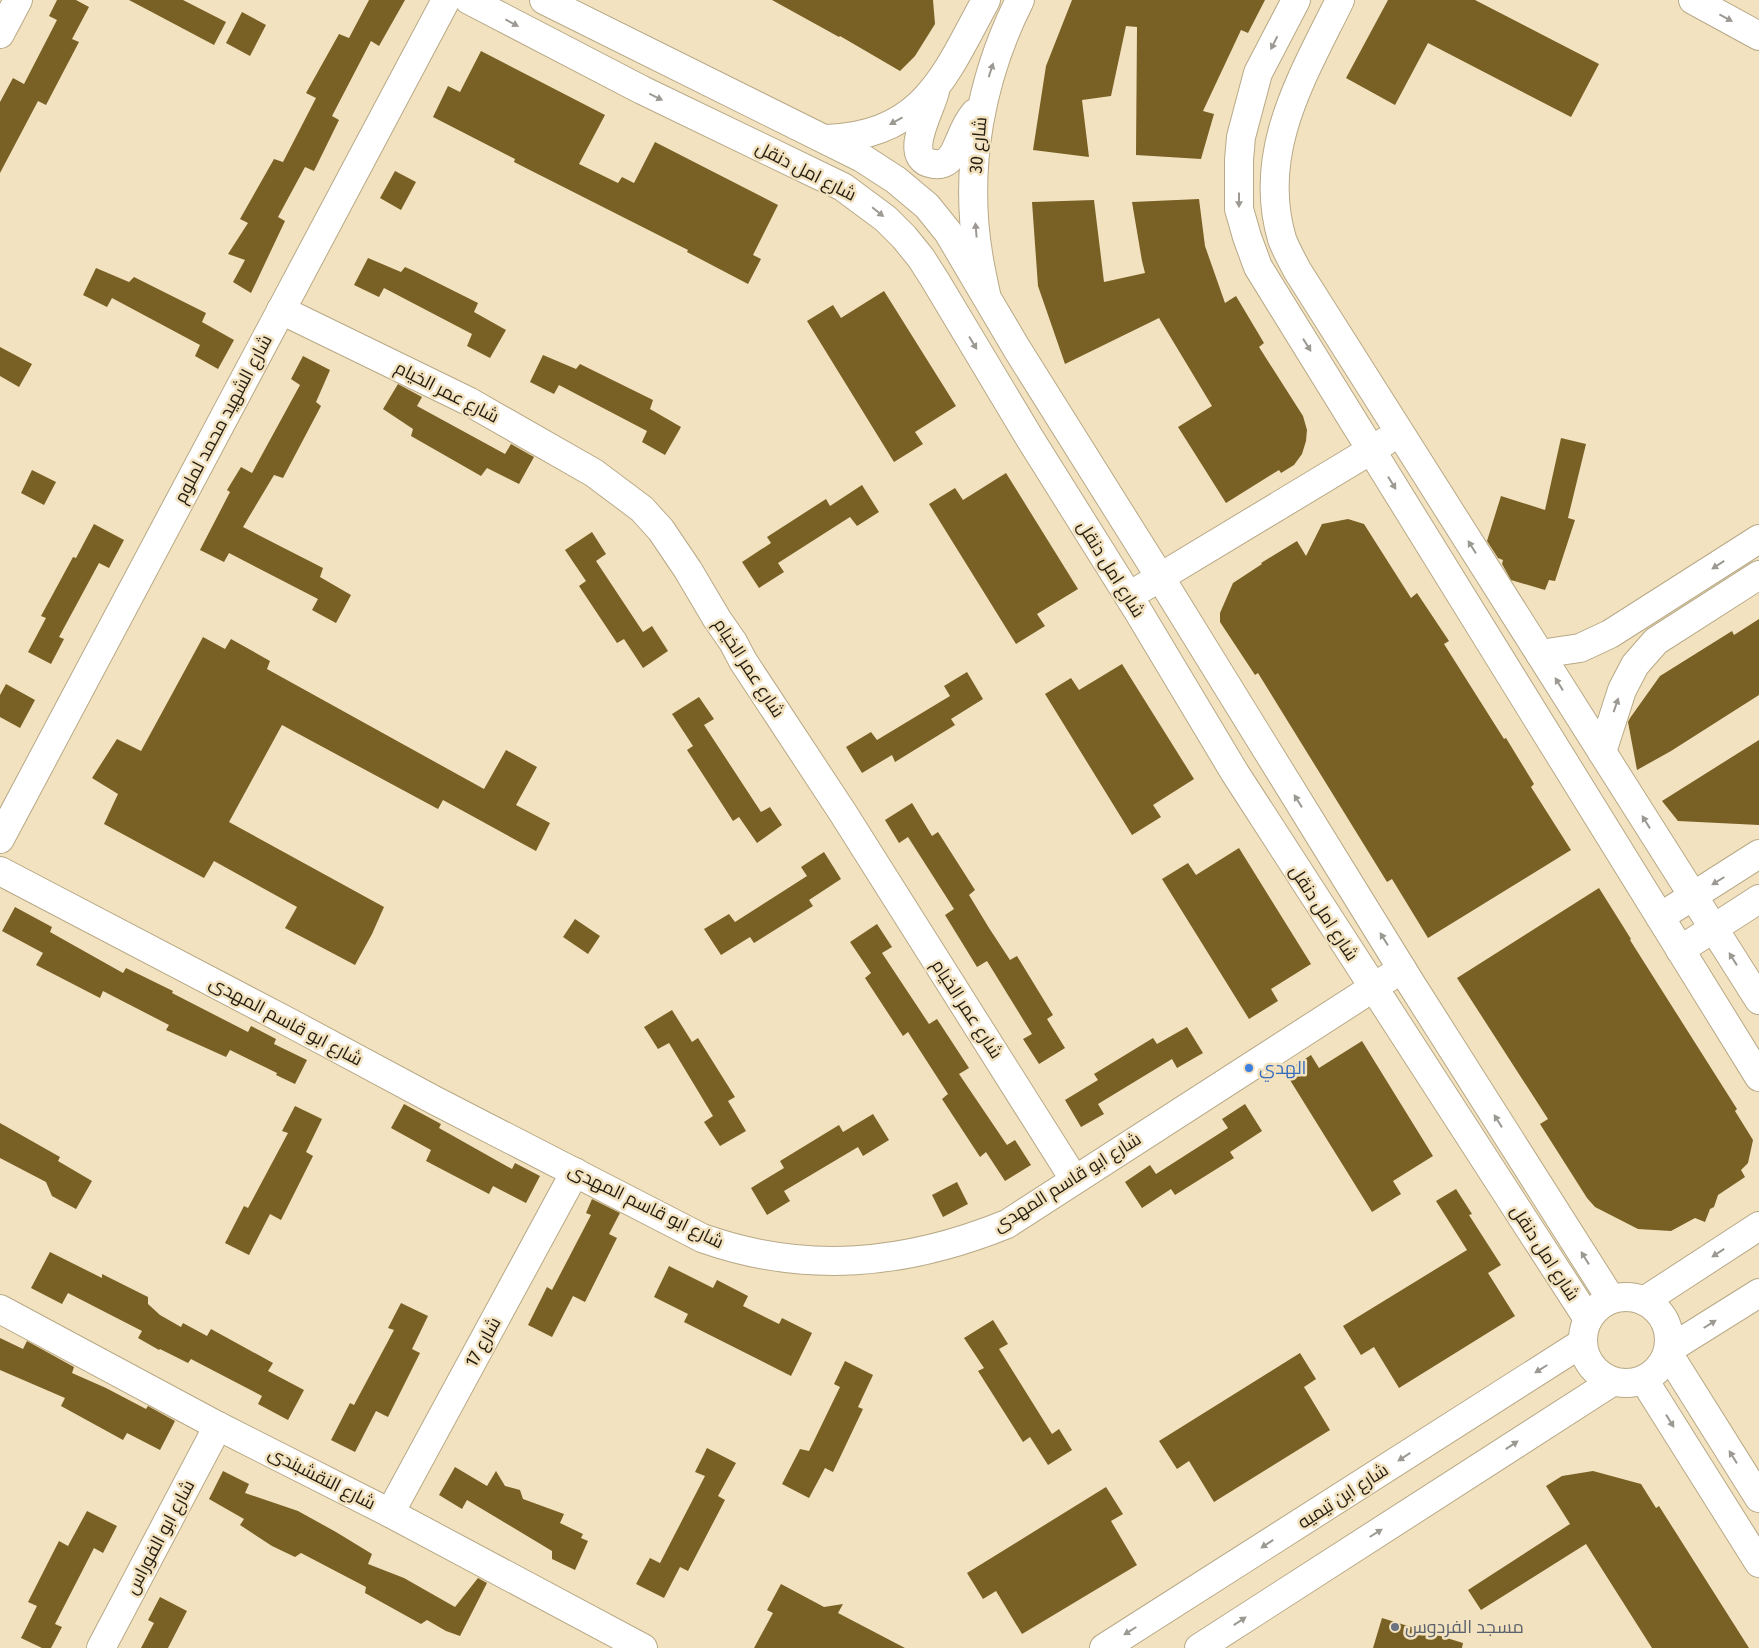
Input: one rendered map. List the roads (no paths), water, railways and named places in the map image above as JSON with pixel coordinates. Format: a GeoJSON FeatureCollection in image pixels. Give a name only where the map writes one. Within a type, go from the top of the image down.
{"type":"FeatureCollection","features":[{"type":"Feature","properties":{"kind":"street"},"geometry":{"type":"LineString","coordinates":[[0,34],[18,0]]}},
{"type":"Feature","properties":{"kind":"street","name":"شارع الشهيد محمد لملوم"},"geometry":{"type":"LineString","coordinates":[[0,839],[446,0]]}},
{"type":"Feature","properties":{"kind":"street","name":"شارع امل دنقل"},"geometry":{"type":"LineString","coordinates":[[469,0],[642,90],[835,183],[865,202],[904,237],[936,280],[1029,437],[1129,596],[1235,773],[1373,989],[1585,1331]]}},
{"type":"Feature","properties":{"kind":"street","name":"شارع امل دنقل"},"geometry":{"type":"LineString","coordinates":[[544,0],[862,158],[889,176],[927,206],[948,232],[1017,349],[1402,968],[1611,1299]]}},
{"type":"Feature","properties":{"kind":"street"},"geometry":{"type":"LineString","coordinates":[[826,139],[861,136],[878,130],[909,113],[935,90],[948,71],[986,0]]}},
{"type":"Feature","properties":{"kind":"street","name":"شارع 30"},"geometry":{"type":"LineString","coordinates":[[986,296],[978,252],[974,208],[975,164],[982,105],[989,76],[998,48],[1020,0]]}},
{"type":"Feature","properties":{"kind":"street"},"geometry":{"type":"LineString","coordinates":[[1296,0],[1258,73],[1241,137],[1239,209],[1258,267],[1759,1077]]}},
{"type":"Feature","properties":{"kind":"street"},"geometry":{"type":"LineString","coordinates":[[1340,0],[1292,98],[1282,128],[1276,169],[1275,200],[1282,240],[1297,270],[1759,1000]]}},
{"type":"Feature","properties":{"kind":"street"},"geometry":{"type":"LineString","coordinates":[[1693,0],[1759,36]]}},
{"type":"Feature","properties":{"kind":"street"},"geometry":{"type":"LineString","coordinates":[[935,90],[917,147],[923,160],[930,163],[938,164],[951,158],[966,126],[982,105]]}},
{"type":"Feature","properties":{"kind":"street","name":"شارع عمر الخيام"},"geometry":{"type":"LineString","coordinates":[[281,310],[468,401],[594,473],[642,509],[661,530],[688,570],[743,661],[843,813],[1074,1179]]}},
{"type":"Feature","properties":{"kind":"street"},"geometry":{"type":"LineString","coordinates":[[1129,596],[1400,432]]}},
{"type":"Feature","properties":{"kind":"street"},"geometry":{"type":"LineString","coordinates":[[1540,654],[1580,648],[1610,634],[1759,539]]}},
{"type":"Feature","properties":{"kind":"street"},"geometry":{"type":"LineString","coordinates":[[1602,752],[1622,690],[1635,665],[1656,641],[1759,575]]}},
{"type":"Feature","properties":{"kind":"street"},"geometry":{"type":"LineString","coordinates":[[1660,917],[1759,854]]}},
{"type":"Feature","properties":{"kind":"street","name":"شارع ابو قاسم المهدى"},"geometry":{"type":"LineString","coordinates":[[0,872],[434,1100],[702,1238],[728,1247],[756,1253],[814,1262],[863,1260],[910,1254],[956,1242],[1007,1224],[1074,1179],[1373,989],[1402,968]]}},
{"type":"Feature","properties":{"kind":"street"},"geometry":{"type":"LineString","coordinates":[[1680,950],[1759,899]]}},
{"type":"Feature","properties":{"kind":"street","name":"شارع 17"},"geometry":{"type":"LineString","coordinates":[[390,1513],[576,1172]]}},
{"type":"Feature","properties":{"kind":"street"},"geometry":{"type":"LineString","coordinates":[[1644,1301],[1759,1226]]}},
{"type":"Feature","properties":{"kind":"street"},"geometry":{"type":"LineString","coordinates":[[1668,1351],[1759,1293]]}},
{"type":"Feature","properties":{"kind":"street"},"geometry":{"type":"LineString","coordinates":[[1629,1297],[1644,1301],[1654,1307],[1662,1316],[1667,1326],[1669,1338],[1668,1351],[1659,1368],[1644,1380],[1634,1383],[1623,1384],[1602,1378],[1586,1358],[1585,1331],[1595,1309],[1611,1299],[1629,1297]]}},
{"type":"Feature","properties":{"kind":"street","name":"شارع النقشبندى"},"geometry":{"type":"LineString","coordinates":[[0,1308],[218,1426],[390,1513],[628,1644]]}},
{"type":"Feature","properties":{"kind":"street","name":"شارع ابن تيميه"},"geometry":{"type":"LineString","coordinates":[[1104,1648],[1585,1331]]}},
{"type":"Feature","properties":{"kind":"street"},"geometry":{"type":"LineString","coordinates":[[1668,1351],[1759,1498]]}},
{"type":"Feature","properties":{"kind":"street"},"geometry":{"type":"LineString","coordinates":[[1644,1380],[1759,1563]]}},
{"type":"Feature","properties":{"kind":"street"},"geometry":{"type":"LineString","coordinates":[[1199,1648],[1612,1382]]}},
{"type":"Feature","properties":{"kind":"street","name":"شارع ابو الفوراس"},"geometry":{"type":"LineString","coordinates":[[101,1648],[218,1426]]}},
{"type":"Feature","properties":{"kind":"place","name":"الهدي"},"geometry":{"type":"Point","coordinates":[1249,1068]}},
{"type":"Feature","properties":{"kind":"place","name":"مسجد الفردوس"},"geometry":{"type":"Point","coordinates":[1395,1627]}}]}
